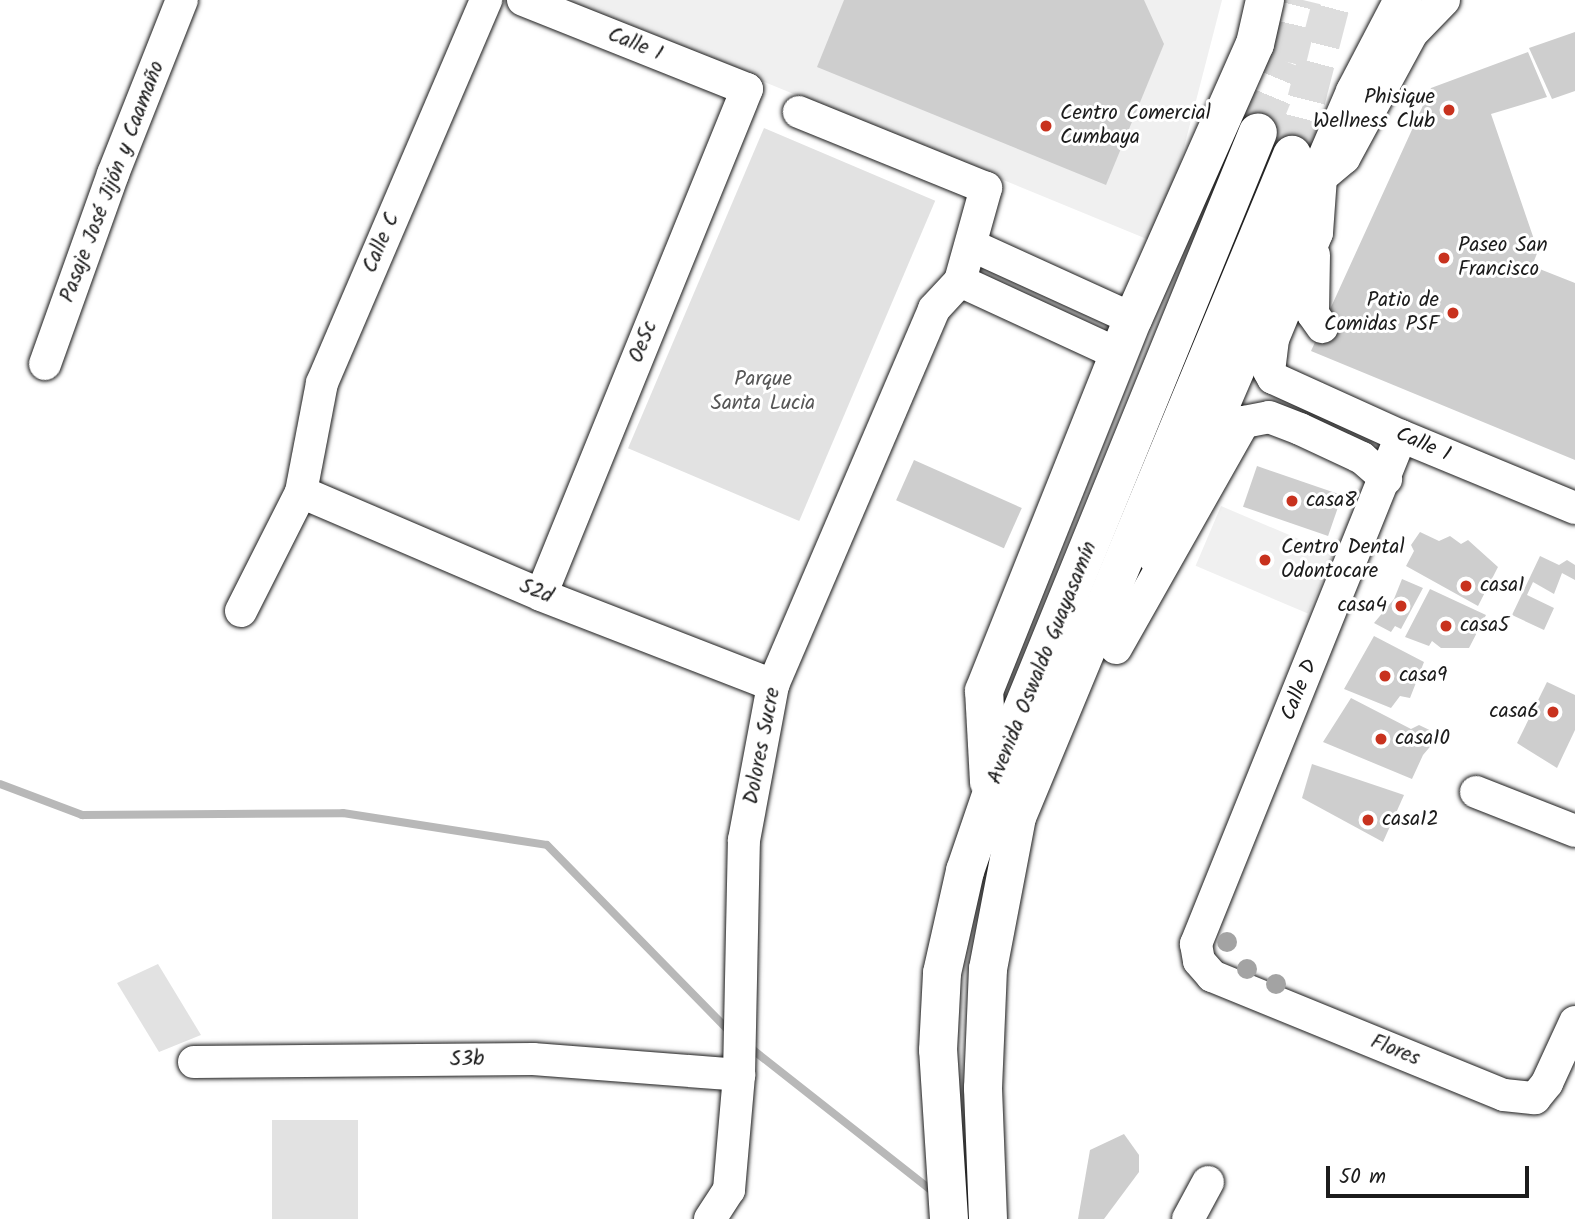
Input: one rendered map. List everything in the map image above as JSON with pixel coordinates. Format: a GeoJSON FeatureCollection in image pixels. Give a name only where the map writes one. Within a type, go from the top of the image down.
{"type":"FeatureCollection","features":[{"type":"Feature","properties":{"kind":"main road"},"geometry":{"type":"LineString","coordinates":[[990,795],[984,691],[1133,319],[1255,44],[1265,0]]}},
{"type":"Feature","properties":{"kind":"main road"},"geometry":{"type":"LineString","coordinates":[[1047,747],[1116,648],[1306,166],[1361,80],[1403,0]]}},
{"type":"Feature","properties":{"kind":"main road","name":"Avenida Oswaldo Guayasamín"},"geometry":{"type":"LineString","coordinates":[[949,1219],[937,1050],[942,973],[965,870],[990,795],[1258,132]]}},
{"type":"Feature","properties":{"kind":"main road","name":"Avenida Oswaldo Guayasamín"},"geometry":{"type":"LineString","coordinates":[[988,1219],[983,1088],[988,969],[1017,817],[1306,166]]}},
{"type":"Feature","properties":{"kind":"street","name":"Pasaje José Jijón y Caamaño"},"geometry":{"type":"LineString","coordinates":[[45,365],[113,174],[182,0]]}},
{"type":"Feature","properties":{"kind":"street","name":"Calle C"},"geometry":{"type":"LineString","coordinates":[[241,611],[301,492],[322,383],[486,0]]}},
{"type":"Feature","properties":{"kind":"street","name":"Calle 1"},"geometry":{"type":"LineString","coordinates":[[523,0],[747,89]]}},
{"type":"Feature","properties":{"kind":"street"},"geometry":{"type":"LineString","coordinates":[[1248,0],[1255,44]]}},
{"type":"Feature","properties":{"kind":"street"},"geometry":{"type":"LineString","coordinates":[[1322,327],[1313,314],[1316,260],[1310,248],[1320,219],[1306,166],[1344,158],[1360,135],[1384,80],[1412,33],[1444,0]]}},
{"type":"Feature","properties":{"kind":"street","name":"Oe5c"},"geometry":{"type":"LineString","coordinates":[[541,594],[747,89]]}},
{"type":"Feature","properties":{"kind":"street","name":"Dolores Sucre"},"geometry":{"type":"LineString","coordinates":[[710,1219],[729,1190],[739,1075],[744,840],[773,685],[934,309],[960,281],[973,246],[986,188],[799,112]]}},
{"type":"Feature","properties":{"kind":"street"},"geometry":{"type":"LineString","coordinates":[[973,246],[1133,319]]}},
{"type":"Feature","properties":{"kind":"street","name":"Calle 1"},"geometry":{"type":"LineString","coordinates":[[1310,248],[1273,339],[1268,359],[1273,378],[1401,436],[1575,508]]}},
{"type":"Feature","properties":{"kind":"street"},"geometry":{"type":"LineString","coordinates":[[960,281],[1120,355]]}},
{"type":"Feature","properties":{"kind":"street"},"geometry":{"type":"LineString","coordinates":[[1116,648],[1244,422],[1269,418],[1300,429],[1362,458],[1386,479]]}},
{"type":"Feature","properties":{"kind":"street","name":"Calle D"},"geometry":{"type":"LineString","coordinates":[[1196,944],[1386,479],[1401,436]]}},
{"type":"Feature","properties":{"kind":"street","name":"S2d"},"geometry":{"type":"LineString","coordinates":[[301,492],[541,594],[773,685]]}},
{"type":"Feature","properties":{"kind":"street"},"geometry":{"type":"LineString","coordinates":[[1476,792],[1575,831]]}},
{"type":"Feature","properties":{"kind":"street","name":"Flores"},"geometry":{"type":"LineString","coordinates":[[1196,944],[1199,961],[1212,976],[1504,1095],[1535,1098],[1548,1083],[1575,1022]]}},
{"type":"Feature","properties":{"kind":"street","name":"S3b"},"geometry":{"type":"LineString","coordinates":[[194,1062],[533,1059],[739,1075]]}},
{"type":"Feature","properties":{"kind":"street"},"geometry":{"type":"LineString","coordinates":[[1188,1219],[1208,1182]]}},
{"type":"Feature","properties":{"kind":"shaded area","name":"Centro Comercial Cumbaya"},"geometry":{"type":"Polygon","coordinates":[[[565,0],[1222,0],[1159,244],[565,0]]]}},
{"type":"Feature","properties":{"kind":"shaded area","name":"Centro Dental Odontocare"},"geometry":{"type":"Polygon","coordinates":[[[1221,506],[1333,554],[1308,614],[1196,566],[1221,506]]]}},
{"type":"Feature","properties":{"kind":"green space","name":"Parque Santa Lucia"},"geometry":{"type":"Polygon","coordinates":[[[764,128],[935,201],[799,521],[628,448],[764,128]]]}},
{"type":"Feature","properties":{"kind":"green space"},"geometry":{"type":"Polygon","coordinates":[[[158,964],[201,1035],[159,1052],[117,983],[158,964]]]}},
{"type":"Feature","properties":{"kind":"green space"},"geometry":{"type":"Polygon","coordinates":[[[272,1120],[358,1120],[358,1219],[272,1219],[272,1120]]]}},
{"type":"Feature","properties":{"kind":"building","name":"Centro Comercial Cumbaya"},"geometry":{"type":"Polygon","coordinates":[[[844,0],[1144,0],[1164,44],[1106,185],[817,67],[844,0]]]}},
{"type":"Feature","properties":{"kind":"building"},"geometry":{"type":"Polygon","coordinates":[[[1575,32],[1575,91],[1552,99],[1529,48],[1575,32]]]}},
{"type":"Feature","properties":{"kind":"building","name":"Paseo San Francisco"},"geometry":{"type":"Polygon","coordinates":[[[1528,52],[1547,97],[1491,114],[1538,251],[1532,266],[1575,283],[1575,460],[1311,351],[1431,88],[1528,52]]]}},
{"type":"Feature","properties":{"kind":"building"},"geometry":{"type":"Polygon","coordinates":[[[914,460],[1022,508],[1004,548],[896,500],[914,460]]]}},
{"type":"Feature","properties":{"kind":"building","name":"casa8"},"geometry":{"type":"Polygon","coordinates":[[[1257,466],[1342,495],[1328,536],[1243,507],[1257,466]]]}},
{"type":"Feature","properties":{"kind":"building","name":"casa1"},"geometry":{"type":"Polygon","coordinates":[[[1420,532],[1439,541],[1450,536],[1461,544],[1468,540],[1498,567],[1478,606],[1406,566],[1414,551],[1411,545],[1420,532]]]}},
{"type":"Feature","properties":{"kind":"building"},"geometry":{"type":"Polygon","coordinates":[[[1540,556],[1559,565],[1567,560],[1575,565],[1575,580],[1562,573],[1554,594],[1533,582],[1527,595],[1554,608],[1544,630],[1512,615],[1540,556]]]}},
{"type":"Feature","properties":{"kind":"building","name":"casa4"},"geometry":{"type":"Polygon","coordinates":[[[1402,579],[1423,588],[1401,629],[1395,626],[1391,632],[1374,623],[1394,599],[1402,579]]]}},
{"type":"Feature","properties":{"kind":"building","name":"casa5"},"geometry":{"type":"Polygon","coordinates":[[[1430,589],[1486,615],[1469,648],[1441,648],[1432,641],[1429,646],[1405,637],[1430,589]]]}},
{"type":"Feature","properties":{"kind":"building","name":"casa9"},"geometry":{"type":"Polygon","coordinates":[[[1374,636],[1424,662],[1410,698],[1400,696],[1391,708],[1344,689],[1374,636]]]}},
{"type":"Feature","properties":{"kind":"building","name":"casa6"},"geometry":{"type":"Polygon","coordinates":[[[1547,682],[1575,695],[1575,730],[1557,768],[1517,743],[1547,682]]]}},
{"type":"Feature","properties":{"kind":"building","name":"casa10"},"geometry":{"type":"Polygon","coordinates":[[[1351,698],[1411,729],[1419,725],[1440,735],[1423,755],[1412,779],[1323,742],[1351,698]]]}},
{"type":"Feature","properties":{"kind":"building","name":"casa12"},"geometry":{"type":"Polygon","coordinates":[[[1312,764],[1404,795],[1383,842],[1302,798],[1312,764]]]}},
{"type":"Feature","properties":{"kind":"building"},"geometry":{"type":"Polygon","coordinates":[[[1124,1134],[1139,1155],[1139,1172],[1104,1219],[1078,1219],[1090,1150],[1124,1134]]]}},
{"type":"Feature","properties":{"kind":"waterway"},"geometry":{"type":"LineString","coordinates":[[0,784],[82,815],[343,813],[547,845],[732,1034]]}},
{"type":"Feature","properties":{"kind":"waterway"},"geometry":{"type":"LineString","coordinates":[[748,1046],[936,1194]]}},
{"type":"Feature","properties":{"kind":"tunnel"},"geometry":{"type":"LineString","coordinates":[[1258,132],[1287,62],[1302,0]]}},
{"type":"Feature","properties":{"kind":"tunnel"},"geometry":{"type":"LineString","coordinates":[[1292,155],[1332,0]]}},
{"type":"Feature","properties":{"kind":"place","name":"Phisique Wellness Club"},"geometry":{"type":"Point","coordinates":[1449,110]}},
{"type":"Feature","properties":{"kind":"place","name":"Centro Comercial Cumbaya"},"geometry":{"type":"Point","coordinates":[1046,126]}},
{"type":"Feature","properties":{"kind":"place","name":"Paseo San Francisco"},"geometry":{"type":"Point","coordinates":[1444,258]}},
{"type":"Feature","properties":{"kind":"place","name":"Patio de Comidas PSF"},"geometry":{"type":"Point","coordinates":[1453,313]}},
{"type":"Feature","properties":{"kind":"place","name":"casa8"},"geometry":{"type":"Point","coordinates":[1292,501]}},
{"type":"Feature","properties":{"kind":"place","name":"Centro Dental Odontocare"},"geometry":{"type":"Point","coordinates":[1265,560]}},
{"type":"Feature","properties":{"kind":"place","name":"casa1"},"geometry":{"type":"Point","coordinates":[1466,586]}},
{"type":"Feature","properties":{"kind":"place","name":"casa4"},"geometry":{"type":"Point","coordinates":[1401,606]}},
{"type":"Feature","properties":{"kind":"place","name":"casa5"},"geometry":{"type":"Point","coordinates":[1446,626]}},
{"type":"Feature","properties":{"kind":"place","name":"casa9"},"geometry":{"type":"Point","coordinates":[1385,676]}},
{"type":"Feature","properties":{"kind":"place","name":"casa6"},"geometry":{"type":"Point","coordinates":[1553,712]}},
{"type":"Feature","properties":{"kind":"place","name":"casa10"},"geometry":{"type":"Point","coordinates":[1381,739]}},
{"type":"Feature","properties":{"kind":"place","name":"casa12"},"geometry":{"type":"Point","coordinates":[1368,820]}}]}
